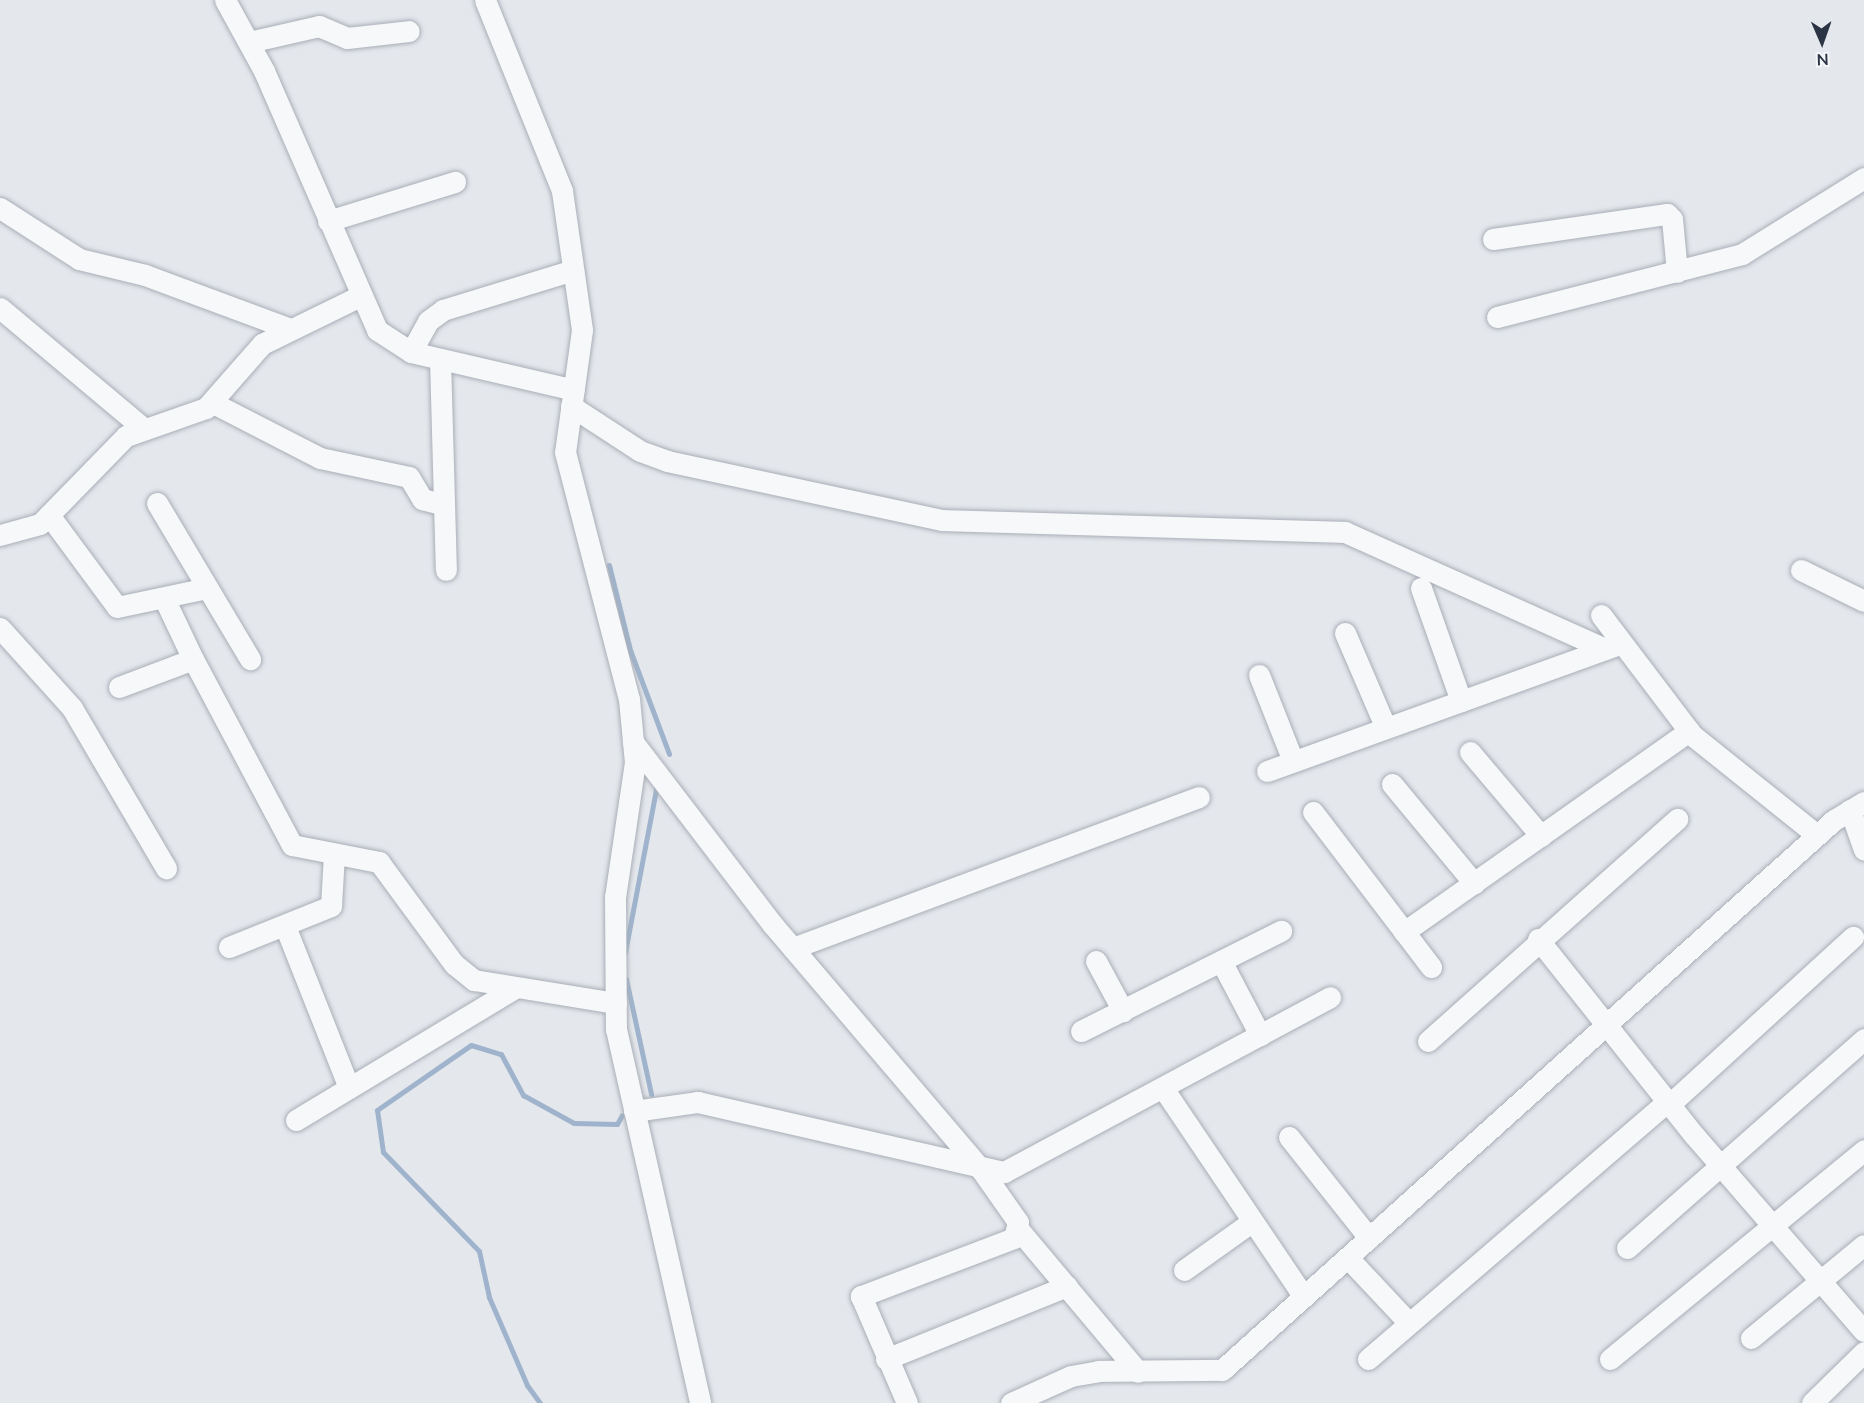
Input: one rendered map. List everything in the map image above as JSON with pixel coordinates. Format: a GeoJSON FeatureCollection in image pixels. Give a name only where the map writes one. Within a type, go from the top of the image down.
{"type":"FeatureCollection","features":[{"type":"Feature","properties":{"kind":"street"},"geometry":{"type":"LineString","coordinates":[[225,0],[249,42],[377,330],[411,352],[440,358],[573,398],[660,459],[942,520],[1345,532],[1613,646]]}},
{"type":"Feature","properties":{"kind":"street"},"geometry":{"type":"LineString","coordinates":[[485,0],[562,191],[582,330],[565,452],[629,699],[633,742],[615,897],[616,1029],[700,1403]]}},
{"type":"Feature","properties":{"kind":"street"},"geometry":{"type":"LineString","coordinates":[[249,42],[320,26],[347,38],[409,31]]}},
{"type":"Feature","properties":{"kind":"street"},"geometry":{"type":"LineString","coordinates":[[1497,317],[1742,254],[1864,178]]}},
{"type":"Feature","properties":{"kind":"street"},"geometry":{"type":"LineString","coordinates":[[328,221],[454,182]]}},
{"type":"Feature","properties":{"kind":"street"},"geometry":{"type":"LineString","coordinates":[[0,207],[79,259],[145,274],[290,329]]}},
{"type":"Feature","properties":{"kind":"street"},"geometry":{"type":"LineString","coordinates":[[1493,239],[1667,214],[1672,219],[1677,272]]}},
{"type":"Feature","properties":{"kind":"street"},"geometry":{"type":"LineString","coordinates":[[411,352],[428,321],[443,310],[573,270]]}},
{"type":"Feature","properties":{"kind":"street"},"geometry":{"type":"LineString","coordinates":[[0,535],[40,524],[118,441],[213,403],[257,348],[290,329],[360,296]]}},
{"type":"Feature","properties":{"kind":"street"},"geometry":{"type":"LineString","coordinates":[[2,313],[144,429]]}},
{"type":"Feature","properties":{"kind":"street"},"geometry":{"type":"LineString","coordinates":[[440,358],[446,570]]}},
{"type":"Feature","properties":{"kind":"street"},"geometry":{"type":"LineString","coordinates":[[213,403],[320,458],[409,477],[422,499],[444,505]]}},
{"type":"Feature","properties":{"kind":"street"},"geometry":{"type":"LineString","coordinates":[[157,504],[250,659]]}},
{"type":"Feature","properties":{"kind":"street"},"geometry":{"type":"LineString","coordinates":[[49,515],[113,604],[121,608],[207,588]]}},
{"type":"Feature","properties":{"kind":"street"},"geometry":{"type":"LineString","coordinates":[[1801,570],[1864,601]]}},
{"type":"Feature","properties":{"kind":"street"},"geometry":{"type":"LineString","coordinates":[[1421,588],[1461,701]]}},
{"type":"Feature","properties":{"kind":"street"},"geometry":{"type":"LineString","coordinates":[[164,598],[193,659],[286,837],[300,849],[378,862],[465,974],[515,988],[616,1003]]}},
{"type":"Feature","properties":{"kind":"street"},"geometry":{"type":"LineString","coordinates":[[1601,615],[1613,646],[1689,731],[1817,835]]}},
{"type":"Feature","properties":{"kind":"street"},"geometry":{"type":"LineString","coordinates":[[0,628],[72,708],[166,868]]}},
{"type":"Feature","properties":{"kind":"street"},"geometry":{"type":"LineString","coordinates":[[1346,633],[1386,728]]}},
{"type":"Feature","properties":{"kind":"street"},"geometry":{"type":"LineString","coordinates":[[1267,771],[1613,646]]}},
{"type":"Feature","properties":{"kind":"street"},"geometry":{"type":"LineString","coordinates":[[119,687],[193,659]]}},
{"type":"Feature","properties":{"kind":"street"},"geometry":{"type":"LineString","coordinates":[[1259,675],[1293,761]]}},
{"type":"Feature","properties":{"kind":"street"},"geometry":{"type":"LineString","coordinates":[[1404,932],[1689,731]]}},
{"type":"Feature","properties":{"kind":"street"},"geometry":{"type":"LineString","coordinates":[[633,742],[793,948],[980,1168],[1019,1230],[1138,1372]]}},
{"type":"Feature","properties":{"kind":"street"},"geometry":{"type":"LineString","coordinates":[[1470,752],[1541,836]]}},
{"type":"Feature","properties":{"kind":"street"},"geometry":{"type":"LineString","coordinates":[[1392,784],[1474,883]]}},
{"type":"Feature","properties":{"kind":"street"},"geometry":{"type":"LineString","coordinates":[[793,948],[1199,797]]}},
{"type":"Feature","properties":{"kind":"street"},"geometry":{"type":"LineString","coordinates":[[1011,1403],[1071,1376],[1222,1370],[1608,1026],[1817,835],[1857,806],[1864,850]]}},
{"type":"Feature","properties":{"kind":"street"},"geometry":{"type":"LineString","coordinates":[[1313,812],[1431,967]]}},
{"type":"Feature","properties":{"kind":"street"},"geometry":{"type":"LineString","coordinates":[[1428,1041],[1538,939],[1677,819]]}},
{"type":"Feature","properties":{"kind":"street"},"geometry":{"type":"LineString","coordinates":[[229,947],[331,906],[334,854]]}},
{"type":"Feature","properties":{"kind":"street"},"geometry":{"type":"LineString","coordinates":[[285,926],[349,1088]]}},
{"type":"Feature","properties":{"kind":"street"},"geometry":{"type":"LineString","coordinates":[[1081,1031],[1281,931]]}},
{"type":"Feature","properties":{"kind":"street"},"geometry":{"type":"LineString","coordinates":[[1368,1359],[1669,1103],[1853,937]]}},
{"type":"Feature","properties":{"kind":"street"},"geometry":{"type":"LineString","coordinates":[[1538,939],[1669,1103],[1864,1331]]}},
{"type":"Feature","properties":{"kind":"street"},"geometry":{"type":"LineString","coordinates":[[1096,961],[1123,1011]]}},
{"type":"Feature","properties":{"kind":"street"},"geometry":{"type":"LineString","coordinates":[[1221,961],[1260,1035]]}},
{"type":"Feature","properties":{"kind":"street"},"geometry":{"type":"LineString","coordinates":[[296,1120],[515,988]]}},
{"type":"Feature","properties":{"kind":"street"},"geometry":{"type":"LineString","coordinates":[[634,1111],[698,1102],[980,1168],[1012,1170],[1330,997]]}},
{"type":"Feature","properties":{"kind":"street"},"geometry":{"type":"LineString","coordinates":[[1628,1248],[1720,1164],[1864,1039]]}},
{"type":"Feature","properties":{"kind":"street"},"geometry":{"type":"LineString","coordinates":[[1163,1088],[1250,1224],[1304,1297]]}},
{"type":"Feature","properties":{"kind":"street"},"geometry":{"type":"LineString","coordinates":[[1289,1137],[1370,1238]]}},
{"type":"Feature","properties":{"kind":"street"},"geometry":{"type":"LineString","coordinates":[[1610,1359],[1864,1150]]}},
{"type":"Feature","properties":{"kind":"street"},"geometry":{"type":"LineString","coordinates":[[1184,1270],[1250,1224]]}},
{"type":"Feature","properties":{"kind":"street"},"geometry":{"type":"LineString","coordinates":[[907,1403],[861,1306],[864,1292],[1014,1238],[1019,1230]]}},
{"type":"Feature","properties":{"kind":"street"},"geometry":{"type":"LineString","coordinates":[[1751,1338],[1864,1245]]}},
{"type":"Feature","properties":{"kind":"street"},"geometry":{"type":"LineString","coordinates":[[1348,1257],[1409,1323]]}},
{"type":"Feature","properties":{"kind":"street"},"geometry":{"type":"LineString","coordinates":[[886,1359],[1067,1287]]}},
{"type":"Feature","properties":{"kind":"street"},"geometry":{"type":"LineString","coordinates":[[1812,1403],[1864,1352]]}},
{"type":"Feature","properties":{"kind":"waterway"},"geometry":{"type":"LineString","coordinates":[[609,565],[630,650],[669,754]]}},
{"type":"Feature","properties":{"kind":"waterway"},"geometry":{"type":"LineString","coordinates":[[625,952],[657,784]]}},
{"type":"Feature","properties":{"kind":"waterway"},"geometry":{"type":"LineString","coordinates":[[626,979],[651,1094]]}},
{"type":"Feature","properties":{"kind":"waterway"},"geometry":{"type":"LineString","coordinates":[[540,1403],[527,1385],[489,1297],[479,1251],[383,1152],[377,1110],[471,1045],[501,1054],[523,1095],[574,1123],[617,1124],[622,1115]]}}]}
